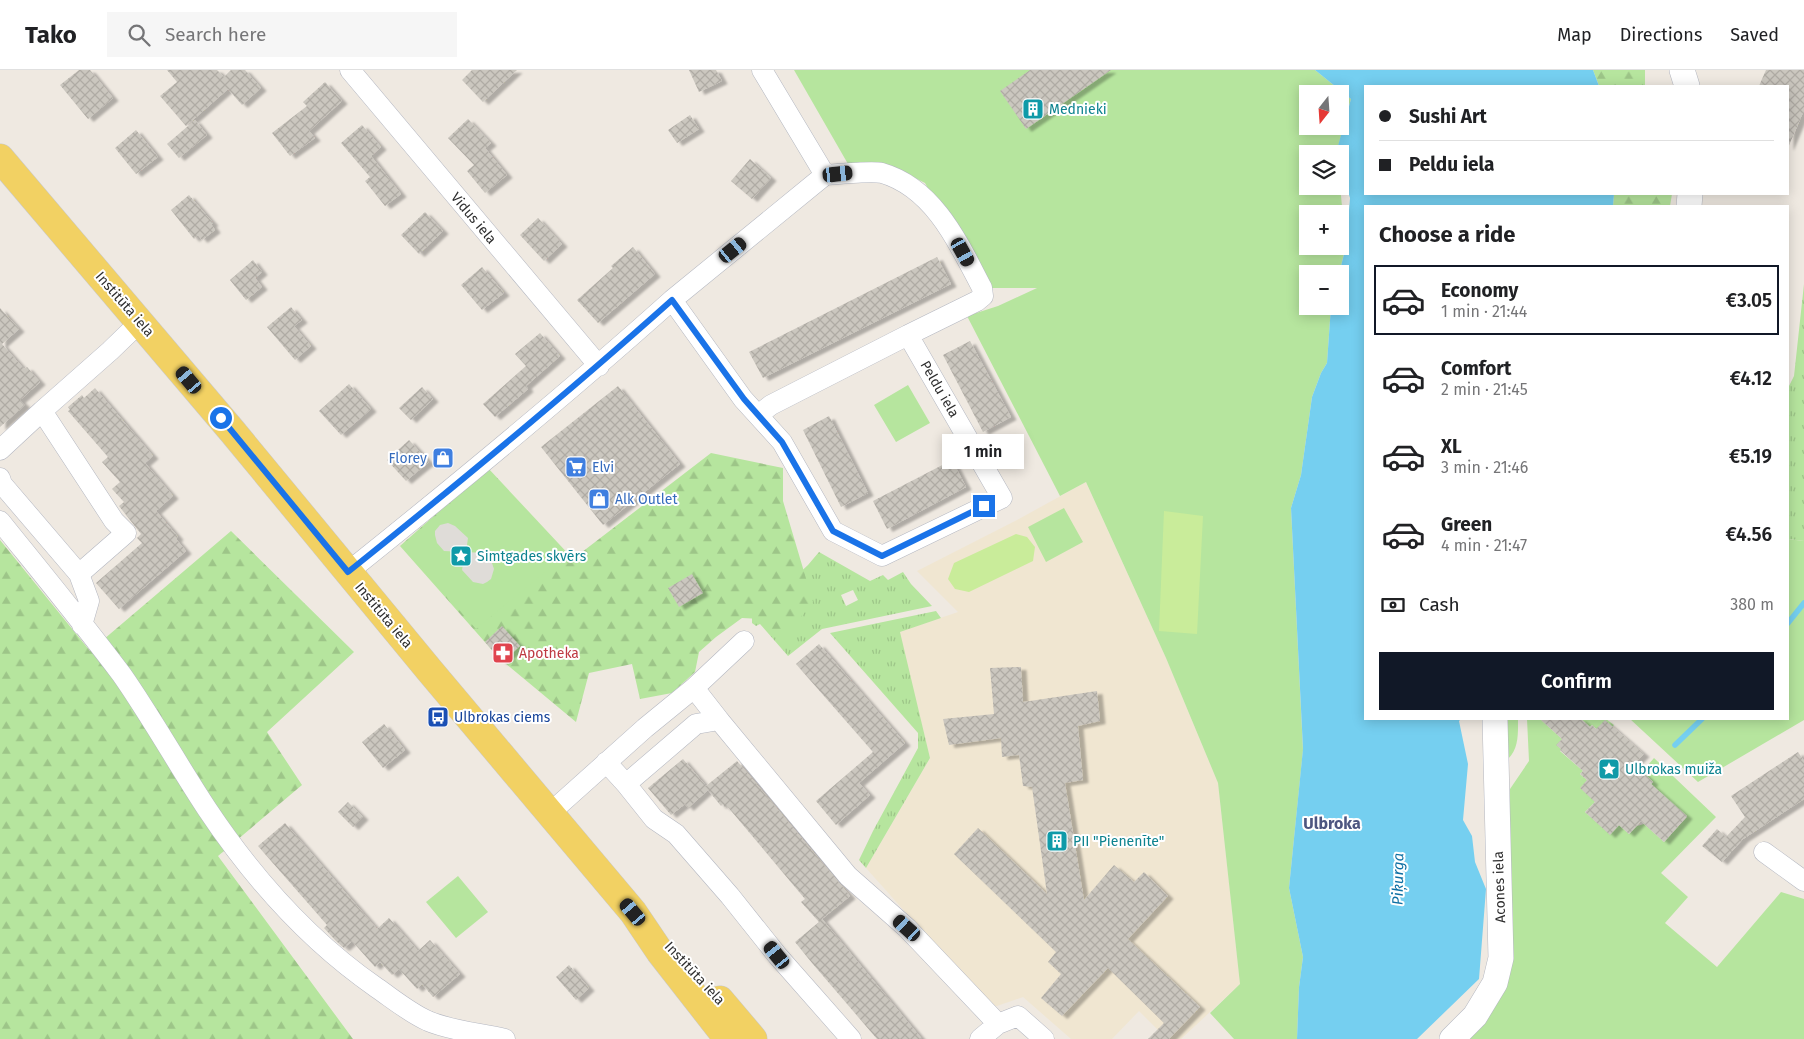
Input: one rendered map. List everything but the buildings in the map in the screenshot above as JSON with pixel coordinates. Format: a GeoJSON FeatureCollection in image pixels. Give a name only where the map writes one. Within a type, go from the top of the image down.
{"type":"FeatureCollection","features":[{"type":"Feature","properties":{"kind":"main road","name":"Institūta iela"},"geometry":{"type":"LineString","coordinates":[[0,158],[140,322],[633,912],[690,965],[742,1037]]}},
{"type":"Feature","properties":{"kind":"street","name":"Vidus iela"},"geometry":{"type":"LineString","coordinates":[[350,70],[599,366]]}},
{"type":"Feature","properties":{"kind":"street"},"geometry":{"type":"LineString","coordinates":[[762,70],[825,175]]}},
{"type":"Feature","properties":{"kind":"street"},"geometry":{"type":"LineString","coordinates":[[1682,70],[1687,85]]}},
{"type":"Feature","properties":{"kind":"street"},"geometry":{"type":"LineString","coordinates":[[348,572],[599,366],[672,300],[825,175],[881,173],[912,186],[946,222],[971,266],[982,288],[983,296],[977,301],[771,405],[758,415]]}},
{"type":"Feature","properties":{"kind":"street","name":"Peldu iela"},"geometry":{"type":"LineString","coordinates":[[672,300],[744,399],[782,442],[833,531],[882,556],[1002,498],[908,336]]}},
{"type":"Feature","properties":{"kind":"street"},"geometry":{"type":"LineString","coordinates":[[0,450],[140,322]]}},
{"type":"Feature","properties":{"kind":"street"},"geometry":{"type":"LineString","coordinates":[[42,411],[114,521],[126,534],[78,574]]}},
{"type":"Feature","properties":{"kind":"street"},"geometry":{"type":"LineString","coordinates":[[0,478],[2,484],[78,574],[89,601],[82,625]]}},
{"type":"Feature","properties":{"kind":"street"},"geometry":{"type":"LineString","coordinates":[[0,522],[122,676],[208,810],[259,879],[288,912],[325,949],[356,973],[425,1020],[505,1039]]}},
{"type":"Feature","properties":{"kind":"street"},"geometry":{"type":"LineString","coordinates":[[550,813],[606,762],[694,688],[744,640]]}},
{"type":"Feature","properties":{"kind":"street"},"geometry":{"type":"LineString","coordinates":[[694,688],[848,876],[907,928],[998,1024]]}},
{"type":"Feature","properties":{"kind":"street"},"geometry":{"type":"LineString","coordinates":[[626,784],[696,724],[719,720]]}},
{"type":"Feature","properties":{"kind":"street","name":"Acones iela"},"geometry":{"type":"LineString","coordinates":[[1452,1039],[1474,1016],[1495,983],[1501,958],[1495,720]]}},
{"type":"Feature","properties":{"kind":"street"},"geometry":{"type":"LineString","coordinates":[[606,762],[654,819],[676,834],[850,1039]]}},
{"type":"Feature","properties":{"kind":"street"},"geometry":{"type":"LineString","coordinates":[[1764,852],[1804,881]]}},
{"type":"Feature","properties":{"kind":"street"},"geometry":{"type":"LineString","coordinates":[[980,1039],[998,1024],[1018,1016],[1044,1039]]}},
{"type":"Feature","properties":{"kind":"shaded area"},"geometry":{"type":"Polygon","coordinates":[[[1086,482],[1166,658],[1218,783],[1240,984],[1181,1039],[1167,1039],[1139,1011],[1112,1039],[1071,1039],[1023,997],[991,1008],[866,868],[930,758],[899,632],[958,612],[917,571],[1086,482]]]}},
{"type":"Feature","properties":{"kind":"shaded area"},"geometry":{"type":"Polygon","coordinates":[[[448,523],[455,526],[468,538],[466,552],[483,553],[491,560],[494,569],[491,579],[487,582],[483,584],[473,582],[462,570],[465,552],[444,551],[437,543],[435,531],[440,525],[448,523]]]}},
{"type":"Feature","properties":{"kind":"green space"},"geometry":{"type":"Polygon","coordinates":[[[794,70],[1315,70],[1334,85],[1299,85],[1299,135],[1341,135],[1338,145],[1299,145],[1299,195],[1341,195],[1342,205],[1299,205],[1299,255],[1344,255],[1341,265],[1299,265],[1299,315],[1330,315],[1327,363],[1312,397],[1301,475],[1291,508],[1303,750],[1289,888],[1303,957],[1299,987],[1297,1039],[1234,1039],[1210,1013],[1240,984],[1218,783],[1166,658],[1086,482],[1060,496],[967,316],[998,306],[1037,288],[982,288],[925,183],[895,168],[848,164],[794,70]]]}},
{"type":"Feature","properties":{"kind":"green space"},"geometry":{"type":"Polygon","coordinates":[[[1593,70],[1645,70],[1645,85],[1599,85],[1593,70]]]}},
{"type":"Feature","properties":{"kind":"green space"},"geometry":{"type":"Polygon","coordinates":[[[1614,195],[1672,195],[1670,205],[1613,205],[1614,195]]]}},
{"type":"Feature","properties":{"kind":"green space"},"geometry":{"type":"Polygon","coordinates":[[[1804,284],[1804,541],[1789,539],[1789,386],[1794,376],[1804,284]]]}},
{"type":"Feature","properties":{"kind":"green space"},"geometry":{"type":"Polygon","coordinates":[[[908,385],[930,423],[896,442],[874,405],[908,385]]]}},
{"type":"Feature","properties":{"kind":"green space"},"geometry":{"type":"Polygon","coordinates":[[[711,453],[783,468],[783,501],[813,602],[781,641],[761,619],[742,618],[699,652],[695,672],[672,693],[640,699],[632,664],[589,673],[576,722],[499,658],[400,546],[488,468],[573,559],[711,453]]]}},
{"type":"Feature","properties":{"kind":"green space"},"geometry":{"type":"Polygon","coordinates":[[[489,471],[565,555],[476,629],[402,545],[489,471]]]}},
{"type":"Feature","properties":{"kind":"green space"},"geometry":{"type":"Polygon","coordinates":[[[1064,508],[1083,542],[1046,562],[1028,527],[1064,508]]]}},
{"type":"Feature","properties":{"kind":"green space"},"geometry":{"type":"Polygon","coordinates":[[[1164,511],[1203,516],[1197,634],[1159,631],[1164,511]]]}},
{"type":"Feature","properties":{"kind":"green space"},"geometry":{"type":"Polygon","coordinates":[[[231,531],[354,652],[267,732],[302,785],[218,856],[353,1039],[0,1039],[0,540],[90,651],[231,531]]]}},
{"type":"Feature","properties":{"kind":"green space"},"geometry":{"type":"Polygon","coordinates":[[[1016,534],[1027,537],[1035,547],[1033,561],[969,592],[955,589],[948,579],[954,563],[1016,534]]]}},
{"type":"Feature","properties":{"kind":"green space"},"geometry":{"type":"Polygon","coordinates":[[[1789,539],[1804,541],[1804,720],[1698,782],[1631,720],[1789,720],[1789,539]]]}},
{"type":"Feature","properties":{"kind":"green space"},"geometry":{"type":"Polygon","coordinates":[[[819,552],[870,581],[883,575],[888,580],[903,572],[911,584],[932,606],[822,629],[788,656],[760,624],[756,626],[752,623],[752,617],[808,565],[819,552]],[[853,590],[841,595],[846,606],[858,600],[853,590]]]}},
{"type":"Feature","properties":{"kind":"green space"},"geometry":{"type":"Polygon","coordinates":[[[936,611],[941,618],[900,632],[930,758],[866,868],[859,860],[918,748],[918,733],[830,633],[936,611]]]}},
{"type":"Feature","properties":{"kind":"green space"},"geometry":{"type":"Polygon","coordinates":[[[1504,720],[1518,720],[1516,746],[1508,759],[1504,720]]]}},
{"type":"Feature","properties":{"kind":"green space"},"geometry":{"type":"Polygon","coordinates":[[[1527,720],[1541,720],[1562,739],[1557,745],[1561,749],[1560,751],[1583,771],[1580,774],[1587,780],[1595,802],[1585,812],[1610,834],[1619,825],[1629,834],[1637,826],[1644,824],[1664,842],[1687,817],[1651,784],[1653,782],[1642,772],[1654,758],[1716,817],[1661,873],[1688,897],[1665,923],[1717,967],[1781,892],[1804,899],[1804,1039],[1469,1039],[1488,1013],[1509,819],[1510,789],[1529,761],[1527,720]]]}},
{"type":"Feature","properties":{"kind":"green space"},"geometry":{"type":"Polygon","coordinates":[[[1582,720],[1607,720],[1614,725],[1604,736],[1592,725],[1590,727],[1582,720]]]}},
{"type":"Feature","properties":{"kind":"green space"},"geometry":{"type":"Polygon","coordinates":[[[458,876],[488,912],[456,938],[426,902],[458,876]]]}},
{"type":"Feature","properties":{"kind":"water","name":"Piķurga"},"geometry":{"type":"Polygon","coordinates":[[[1315,70],[1593,70],[1599,85],[1364,85],[1364,195],[1614,195],[1613,205],[1364,205],[1364,720],[1460,720],[1468,764],[1463,820],[1472,836],[1475,862],[1486,889],[1479,979],[1417,1039],[1297,1039],[1299,987],[1303,957],[1289,888],[1303,749],[1291,508],[1301,475],[1312,397],[1327,363],[1330,315],[1349,315],[1349,265],[1341,265],[1344,255],[1349,255],[1349,145],[1338,145],[1341,135],[1349,135],[1349,106],[1351,99],[1349,97],[1349,85],[1334,85],[1315,70]]]}},
{"type":"Feature","properties":{"kind":"waterway"},"geometry":{"type":"LineString","coordinates":[[1789,622],[1804,603]]}},
{"type":"Feature","properties":{"kind":"waterway"},"geometry":{"type":"LineString","coordinates":[[1675,745],[1701,720]]}},
{"type":"Feature","properties":{"kind":"place","name":"Mednieki"},"geometry":{"type":"Point","coordinates":[1033,109]}},
{"type":"Feature","properties":{"kind":"place","name":"Florey"},"geometry":{"type":"Point","coordinates":[443,458]}},
{"type":"Feature","properties":{"kind":"place","name":"Elvi"},"geometry":{"type":"Point","coordinates":[576,467]}},
{"type":"Feature","properties":{"kind":"place","name":"Alk Outlet"},"geometry":{"type":"Point","coordinates":[599,499]}},
{"type":"Feature","properties":{"kind":"place","name":"Simtgades skvērs"},"geometry":{"type":"Point","coordinates":[461,556]}},
{"type":"Feature","properties":{"kind":"place","name":"Apotheka"},"geometry":{"type":"Point","coordinates":[503,653]}},
{"type":"Feature","properties":{"kind":"place","name":"Ulbrokas ciems"},"geometry":{"type":"Point","coordinates":[438,717]}},
{"type":"Feature","properties":{"kind":"place","name":"Ulbrokas muiža"},"geometry":{"type":"Point","coordinates":[1609,769]}},
{"type":"Feature","properties":{"kind":"place","name":"PII \"Pienenīte\""},"geometry":{"type":"Point","coordinates":[1057,841]}},
{"type":"Feature","properties":{"kind":"district","name":"Ulbroka"},"geometry":{"type":"Point","coordinates":[1332,823]}},
{"type":"Feature","properties":{"kind":"route"},"geometry":{"type":"LineString","coordinates":[[221,418],[348,572],[599,366],[672,300],[744,399],[782,442],[833,531],[882,556],[984,506]]}}]}
